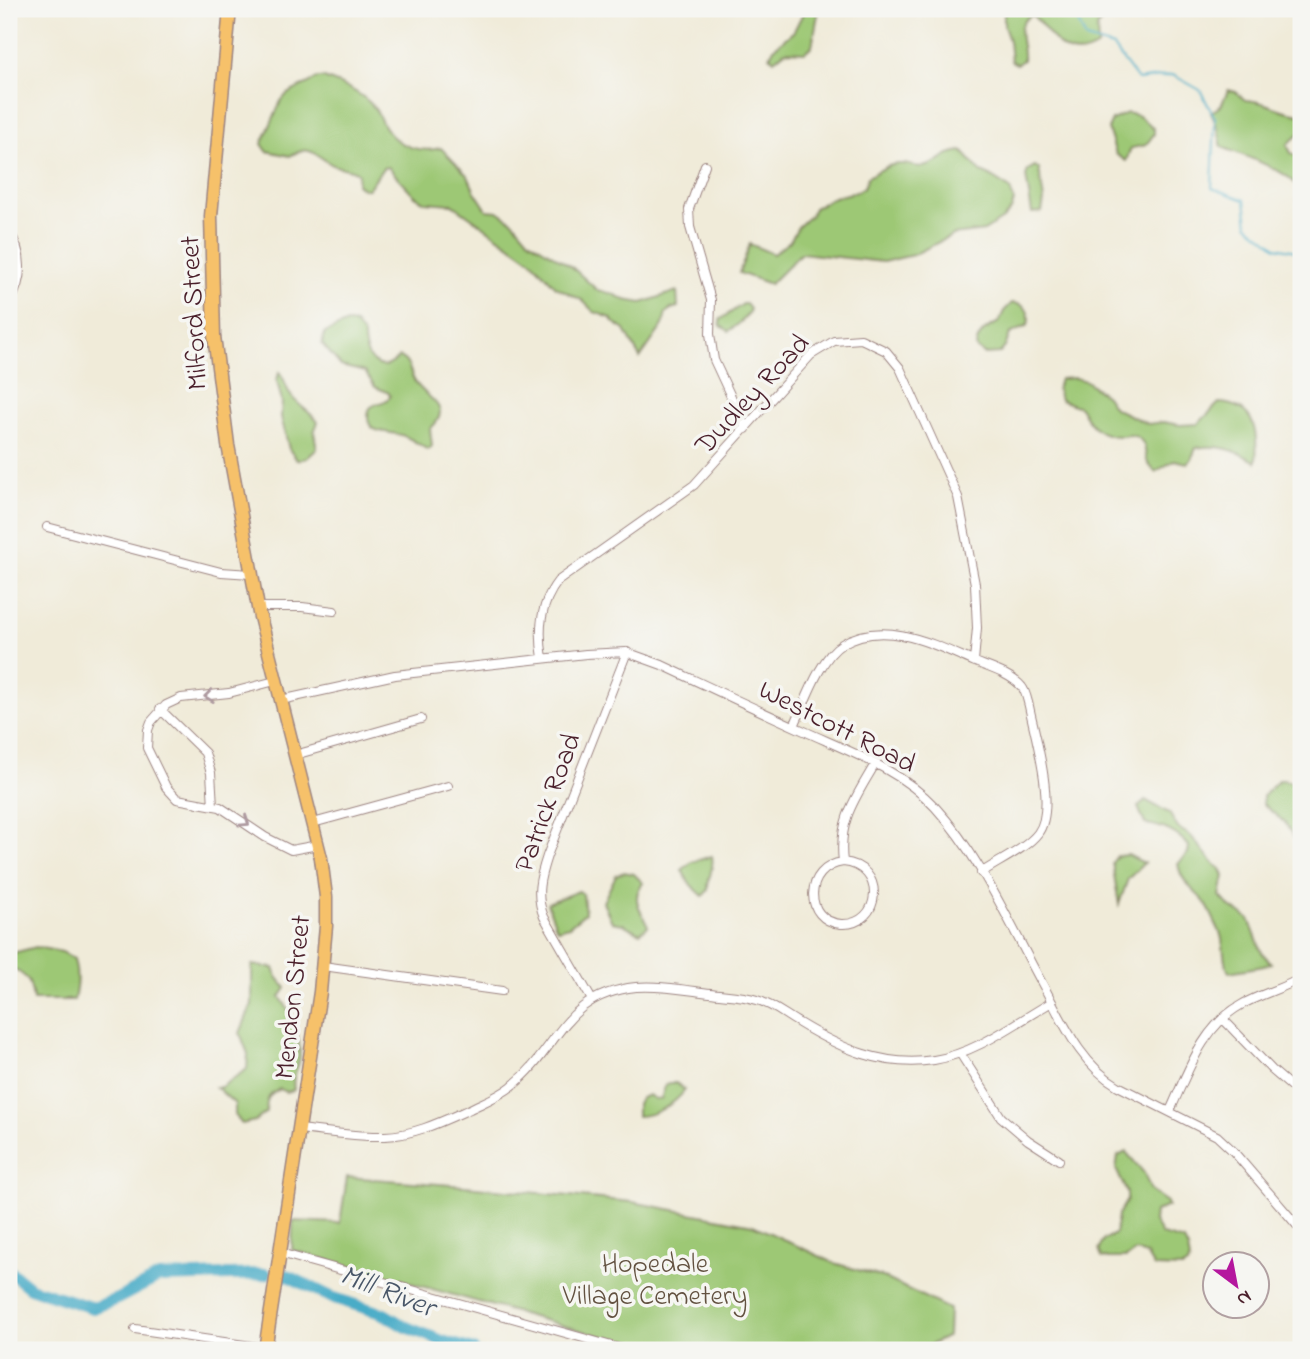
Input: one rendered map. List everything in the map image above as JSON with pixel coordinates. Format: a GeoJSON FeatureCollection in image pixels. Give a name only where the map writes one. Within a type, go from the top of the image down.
{"type":"FeatureCollection","features":[{"type":"Feature","properties":{"kind":"main road","name":"Milford Street"},"geometry":{"type":"LineString","coordinates":[[230,9],[211,216],[214,336],[221,402],[258,610]]}},
{"type":"Feature","properties":{"kind":"main road","name":"Mendon Street"},"geometry":{"type":"LineString","coordinates":[[258,610],[313,822],[326,897],[323,966],[265,1349]]}},
{"type":"Feature","properties":{"kind":"street"},"geometry":{"type":"LineString","coordinates":[[705,165],[689,209],[690,227],[711,300],[710,334],[714,360],[746,429]]}},
{"type":"Feature","properties":{"kind":"street"},"geometry":{"type":"LineString","coordinates":[[9,231],[18,251],[21,267],[18,285],[9,304]]}},
{"type":"Feature","properties":{"kind":"street","name":"Dudley Road"},"geometry":{"type":"LineString","coordinates":[[543,658],[543,607],[558,581],[694,485],[811,355],[827,344],[861,339],[880,346],[904,375],[958,497],[975,584],[977,628],[974,661]]}},
{"type":"Feature","properties":{"kind":"street"},"geometry":{"type":"LineString","coordinates":[[47,527],[221,572],[251,574]]}},
{"type":"Feature","properties":{"kind":"street"},"geometry":{"type":"LineString","coordinates":[[258,610],[302,607],[334,611]]}},
{"type":"Feature","properties":{"kind":"street"},"geometry":{"type":"LineString","coordinates":[[794,726],[823,666],[835,649],[853,639],[882,634],[908,636],[974,661],[1000,672],[1023,688],[1029,706],[1045,798],[1045,817],[1038,833],[981,873]]}},
{"type":"Feature","properties":{"kind":"street","name":"Westcott Road"},"geometry":{"type":"LineString","coordinates":[[281,700],[395,675],[543,658],[627,652],[662,665],[875,764],[901,779],[936,808],[981,873],[1074,1042],[1097,1072],[1118,1086],[1217,1136],[1301,1230]]}},
{"type":"Feature","properties":{"kind":"street","name":"Patrick Road"},"geometry":{"type":"LineString","coordinates":[[592,1000],[544,917],[540,907],[539,889],[547,856],[627,652]]}},
{"type":"Feature","properties":{"kind":"street"},"geometry":{"type":"LineString","coordinates":[[275,681],[229,693],[181,698],[160,709],[151,722],[147,740],[150,755],[162,781],[177,799],[228,811],[284,847],[297,850],[318,845]]}},
{"type":"Feature","properties":{"kind":"street"},"geometry":{"type":"LineString","coordinates":[[160,709],[205,753],[211,773],[213,806]]}},
{"type":"Feature","properties":{"kind":"street"},"geometry":{"type":"LineString","coordinates":[[295,755],[421,719]]}},
{"type":"Feature","properties":{"kind":"street"},"geometry":{"type":"LineString","coordinates":[[843,862],[841,840],[845,820],[875,764]]}},
{"type":"Feature","properties":{"kind":"street"},"geometry":{"type":"LineString","coordinates":[[313,822],[448,786]]}},
{"type":"Feature","properties":{"kind":"street"},"geometry":{"type":"LineString","coordinates":[[843,862],[863,869],[872,880],[874,894],[867,913],[855,921],[841,924],[824,917],[816,907],[813,895],[814,883],[821,872],[831,865],[843,862]]}},
{"type":"Feature","properties":{"kind":"street"},"geometry":{"type":"LineString","coordinates":[[323,966],[502,991]]}},
{"type":"Feature","properties":{"kind":"street"},"geometry":{"type":"LineString","coordinates":[[1170,1111],[1198,1050],[1213,1028],[1241,1005],[1301,978]]}},
{"type":"Feature","properties":{"kind":"street"},"geometry":{"type":"LineString","coordinates":[[300,1129],[384,1136],[424,1128],[456,1115],[511,1087],[527,1072],[572,1015],[592,1000],[625,989],[647,987],[744,997],[766,1003],[833,1043],[860,1054],[908,1061],[933,1060],[960,1053],[1052,1002]]}},
{"type":"Feature","properties":{"kind":"street"},"geometry":{"type":"LineString","coordinates":[[1223,1019],[1272,1070],[1301,1095]]}},
{"type":"Feature","properties":{"kind":"street"},"geometry":{"type":"LineString","coordinates":[[960,1053],[1001,1117],[1028,1140],[1059,1160]]}},
{"type":"Feature","properties":{"kind":"street"},"geometry":{"type":"LineString","coordinates":[[280,1253],[626,1350]]}},
{"type":"Feature","properties":{"kind":"street"},"geometry":{"type":"LineString","coordinates":[[135,1329],[265,1349]]}},
{"type":"Feature","properties":{"kind":"street"},"geometry":{"type":"LineString","coordinates":[[9,1348],[14,1350]]}},
{"type":"Feature","properties":{"kind":"green space"},"geometry":{"type":"Polygon","coordinates":[[[805,9],[819,9],[812,46],[805,52],[785,51],[774,60],[770,56],[774,48],[794,31],[805,9]]]}},
{"type":"Feature","properties":{"kind":"green space"},"geometry":{"type":"Polygon","coordinates":[[[1004,9],[1120,9],[1119,13],[1103,20],[1097,27],[1098,46],[1076,53],[1067,51],[1060,45],[1032,15],[1020,29],[1023,60],[1017,64],[1011,61],[1004,26],[1004,9]]]}},
{"type":"Feature","properties":{"kind":"green space"},"geometry":{"type":"Polygon","coordinates":[[[318,78],[337,83],[362,96],[374,108],[391,135],[403,144],[426,150],[441,148],[468,176],[487,210],[498,211],[514,222],[529,240],[572,267],[597,290],[642,303],[677,291],[678,307],[666,313],[663,325],[640,358],[625,330],[611,318],[594,312],[582,300],[556,287],[531,260],[452,204],[425,202],[415,196],[388,167],[383,168],[368,189],[363,189],[357,184],[358,173],[334,166],[312,152],[302,151],[290,156],[267,151],[262,144],[281,101],[287,94],[318,78]]]}},
{"type":"Feature","properties":{"kind":"green space"},"geometry":{"type":"Polygon","coordinates":[[[1228,90],[1236,92],[1245,100],[1301,114],[1301,132],[1287,145],[1291,153],[1301,158],[1301,201],[1298,201],[1296,185],[1291,179],[1262,163],[1222,147],[1211,112],[1221,106],[1228,90]]]}},
{"type":"Feature","properties":{"kind":"green space"},"geometry":{"type":"Polygon","coordinates":[[[1127,113],[1139,116],[1154,129],[1154,134],[1146,145],[1131,148],[1126,161],[1116,154],[1108,129],[1112,120],[1127,113]]]}},
{"type":"Feature","properties":{"kind":"green space"},"geometry":{"type":"Polygon","coordinates":[[[962,151],[981,172],[1010,189],[1014,201],[1011,210],[1003,219],[984,231],[953,235],[913,255],[883,262],[801,253],[770,284],[739,273],[750,244],[773,254],[790,241],[814,208],[834,197],[856,192],[864,187],[868,177],[895,164],[927,166],[962,151]]]}},
{"type":"Feature","properties":{"kind":"green space"},"geometry":{"type":"Polygon","coordinates":[[[1035,166],[1039,169],[1044,200],[1042,212],[1032,213],[1026,176],[1028,170],[1035,166]]]}},
{"type":"Feature","properties":{"kind":"green space"},"geometry":{"type":"Polygon","coordinates":[[[1012,303],[1021,305],[1026,310],[1029,316],[1028,325],[1010,334],[1000,353],[984,354],[976,348],[978,338],[999,322],[1012,303]]]}},
{"type":"Feature","properties":{"kind":"green space"},"geometry":{"type":"Polygon","coordinates":[[[743,304],[750,309],[744,319],[729,331],[721,326],[720,320],[743,304]]]}},
{"type":"Feature","properties":{"kind":"green space"},"geometry":{"type":"Polygon","coordinates":[[[347,323],[355,324],[364,336],[366,352],[374,363],[385,366],[399,357],[409,367],[419,387],[436,403],[440,414],[430,429],[432,446],[428,450],[407,437],[376,430],[369,424],[370,408],[388,399],[389,393],[375,387],[365,372],[341,366],[322,344],[325,333],[347,323]]]}},
{"type":"Feature","properties":{"kind":"green space"},"geometry":{"type":"Polygon","coordinates":[[[279,372],[292,397],[318,422],[314,432],[317,449],[307,458],[297,460],[289,449],[281,417],[282,402],[277,381],[279,372]]]}},
{"type":"Feature","properties":{"kind":"green space"},"geometry":{"type":"Polygon","coordinates":[[[1075,378],[1086,381],[1106,396],[1114,408],[1148,424],[1198,424],[1219,403],[1241,409],[1252,422],[1255,431],[1256,462],[1227,449],[1204,447],[1196,448],[1187,463],[1175,460],[1155,472],[1148,463],[1141,440],[1132,435],[1108,435],[1092,425],[1080,407],[1060,400],[1057,389],[1060,379],[1075,378]]]}},
{"type":"Feature","properties":{"kind":"green space"},"geometry":{"type":"Polygon","coordinates":[[[1279,780],[1292,782],[1301,791],[1301,843],[1297,842],[1285,823],[1263,804],[1263,796],[1279,780]]]}},
{"type":"Feature","properties":{"kind":"green space"},"geometry":{"type":"Polygon","coordinates":[[[1145,800],[1169,813],[1178,828],[1191,836],[1221,869],[1224,876],[1220,896],[1229,906],[1249,919],[1262,953],[1271,963],[1229,972],[1221,935],[1210,911],[1179,870],[1178,864],[1188,853],[1189,846],[1169,831],[1145,824],[1138,807],[1145,800]]]}},
{"type":"Feature","properties":{"kind":"green space"},"geometry":{"type":"Polygon","coordinates":[[[1128,855],[1144,863],[1128,879],[1119,904],[1112,863],[1117,856],[1128,855]]]}},
{"type":"Feature","properties":{"kind":"green space"},"geometry":{"type":"Polygon","coordinates":[[[712,856],[708,890],[703,896],[689,883],[682,870],[692,862],[712,856]]]}},
{"type":"Feature","properties":{"kind":"green space"},"geometry":{"type":"Polygon","coordinates":[[[624,872],[634,874],[643,883],[637,899],[648,926],[640,933],[623,924],[612,922],[603,902],[616,875],[624,872]]]}},
{"type":"Feature","properties":{"kind":"green space"},"geometry":{"type":"Polygon","coordinates":[[[579,891],[583,894],[585,913],[569,926],[557,929],[547,903],[579,891]]]}},
{"type":"Feature","properties":{"kind":"green space"},"geometry":{"type":"Polygon","coordinates":[[[36,947],[62,952],[74,959],[77,980],[74,1000],[33,1000],[27,979],[9,966],[9,954],[36,947]]]}},
{"type":"Feature","properties":{"kind":"green space"},"geometry":{"type":"Polygon","coordinates":[[[252,965],[274,968],[286,988],[280,997],[295,1028],[300,1055],[294,1090],[287,1092],[280,1089],[273,1093],[267,1100],[267,1112],[255,1121],[242,1124],[235,1115],[235,1104],[216,1087],[221,1087],[247,1069],[248,1054],[240,1033],[252,1004],[252,965]]]}},
{"type":"Feature","properties":{"kind":"green space"},"geometry":{"type":"Polygon","coordinates":[[[676,1083],[685,1090],[664,1108],[637,1116],[637,1103],[641,1098],[649,1095],[655,1100],[661,1099],[665,1086],[676,1083]]]}},
{"type":"Feature","properties":{"kind":"green space"},"geometry":{"type":"Polygon","coordinates":[[[1126,1152],[1144,1173],[1151,1191],[1167,1202],[1168,1206],[1155,1212],[1154,1222],[1162,1235],[1184,1241],[1190,1260],[1182,1268],[1154,1267],[1147,1255],[1136,1251],[1126,1258],[1102,1258],[1099,1250],[1102,1241],[1115,1234],[1118,1215],[1127,1200],[1127,1193],[1116,1169],[1118,1156],[1126,1152]]]}},
{"type":"Feature","properties":{"kind":"green space","name":"Hopedale Village Cemetery"},"geometry":{"type":"Polygon","coordinates":[[[347,1177],[632,1202],[753,1225],[834,1263],[885,1278],[949,1309],[948,1336],[920,1350],[651,1350],[292,1250],[293,1221],[340,1223],[347,1177]]]}},
{"type":"Feature","properties":{"kind":"waterway"},"geometry":{"type":"LineString","coordinates":[[1072,9],[1086,39],[1113,47],[1138,80],[1173,75],[1200,90],[1215,118],[1212,188],[1245,200],[1248,225],[1276,247],[1301,252]]}},
{"type":"Feature","properties":{"kind":"waterway","name":"Mill River"},"geometry":{"type":"LineString","coordinates":[[9,1271],[30,1288],[93,1308],[159,1277],[266,1274]]}},
{"type":"Feature","properties":{"kind":"waterway","name":"Mill River"},"geometry":{"type":"LineString","coordinates":[[286,1275],[331,1297],[384,1314],[404,1326],[473,1350]]}}]}
